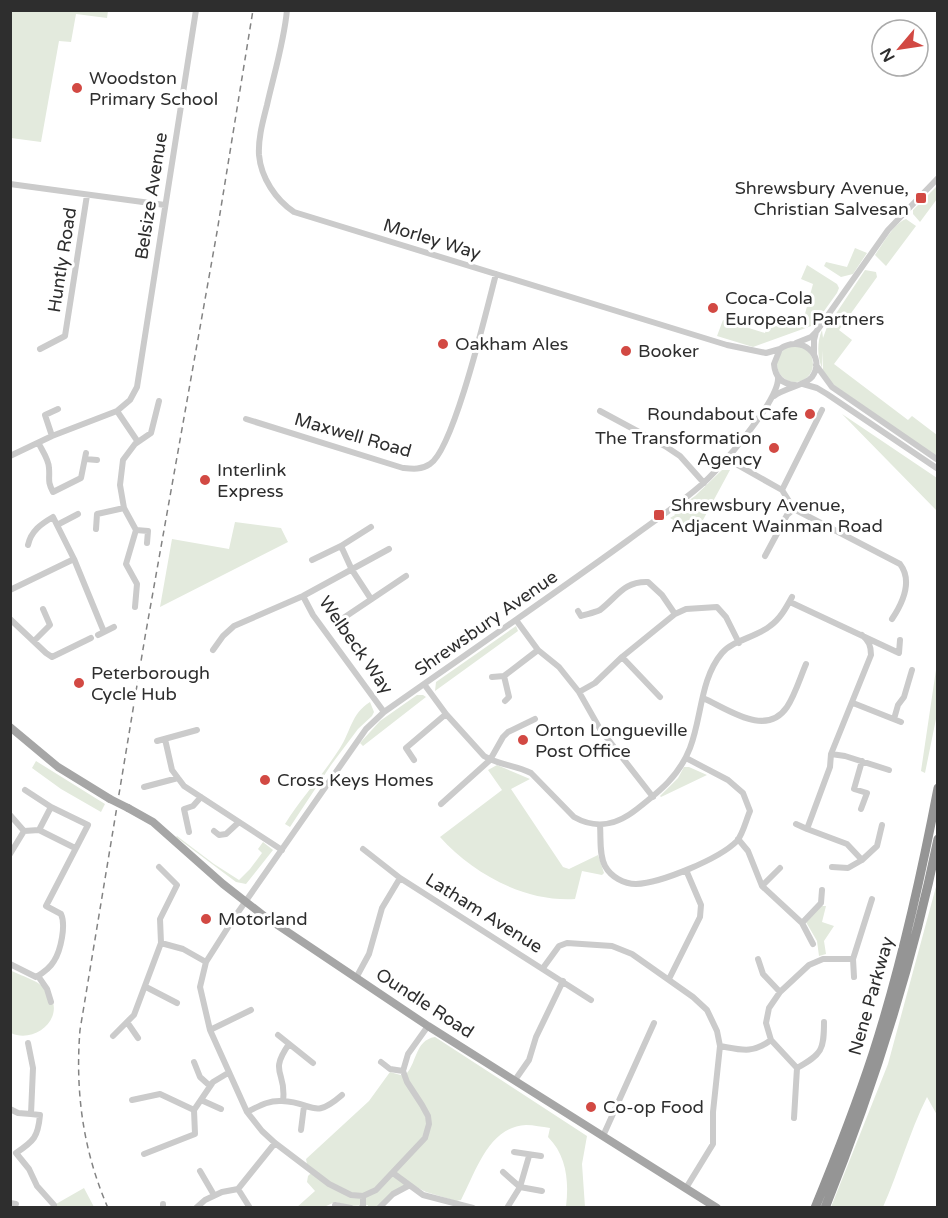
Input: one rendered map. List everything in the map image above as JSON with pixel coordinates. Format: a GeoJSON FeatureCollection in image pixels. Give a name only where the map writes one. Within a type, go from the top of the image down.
{"type":"FeatureCollection","features":[{"type":"Feature","properties":{"kind":"highway","name":"Nene Parkway"},"geometry":{"type":"LineString","coordinates":[[815,1208],[873,1053],[924,860],[938,788]]}},
{"type":"Feature","properties":{"kind":"highway","name":"Nene Parkway"},"geometry":{"type":"LineString","coordinates":[[825,1208],[849,1149],[885,1045],[910,957],[938,839]]}},
{"type":"Feature","properties":{"kind":"main road","name":"Oundle Road"},"geometry":{"type":"LineString","coordinates":[[10,727],[58,767],[153,822],[244,902],[428,1026],[717,1208]]}},
{"type":"Feature","properties":{"kind":"street","name":"Belsize Avenue"},"geometry":{"type":"LineString","coordinates":[[117,411],[130,400],[137,387],[196,10]]}},
{"type":"Feature","properties":{"kind":"street","name":"Morley Way"},"geometry":{"type":"LineString","coordinates":[[290,10],[261,130],[259,156],[270,187],[282,205],[300,214],[726,345],[766,353],[780,349]]}},
{"type":"Feature","properties":{"kind":"street"},"geometry":{"type":"LineString","coordinates":[[774,369],[775,358],[780,349],[811,337],[816,332],[888,230],[938,178]]}},
{"type":"Feature","properties":{"kind":"street"},"geometry":{"type":"LineString","coordinates":[[10,184],[165,205]]}},
{"type":"Feature","properties":{"kind":"street","name":"Huntly Road"},"geometry":{"type":"LineString","coordinates":[[40,349],[65,336],[87,195]]}},
{"type":"Feature","properties":{"kind":"street","name":"Maxwell Road"},"geometry":{"type":"LineString","coordinates":[[246,420],[403,468],[419,469],[431,464],[452,429],[496,274]]}},
{"type":"Feature","properties":{"kind":"street"},"geometry":{"type":"LineString","coordinates":[[816,332],[814,340],[816,364],[832,387],[938,460]]}},
{"type":"Feature","properties":{"kind":"street"},"geometry":{"type":"LineString","coordinates":[[796,343],[806,346],[814,355]]}},
{"type":"Feature","properties":{"kind":"street"},"geometry":{"type":"LineString","coordinates":[[758,352],[771,362],[783,382],[795,386],[803,384],[814,374],[816,364]]}},
{"type":"Feature","properties":{"kind":"street","name":"Shrewsbury Avenue"},"geometry":{"type":"LineString","coordinates":[[774,397],[779,383],[778,377]]}},
{"type":"Feature","properties":{"kind":"street"},"geometry":{"type":"LineString","coordinates":[[803,384],[817,388],[938,469]]}},
{"type":"Feature","properties":{"kind":"street","name":"Shrewsbury Avenue"},"geometry":{"type":"LineString","coordinates":[[206,962],[244,902],[360,736],[384,712],[581,575],[704,483],[727,459],[774,397],[788,387],[795,386]]}},
{"type":"Feature","properties":{"kind":"street"},"geometry":{"type":"LineString","coordinates":[[135,607],[137,584],[126,564],[136,530],[124,508],[120,484],[123,460],[138,442],[151,433],[159,401]]}},
{"type":"Feature","properties":{"kind":"street"},"geometry":{"type":"LineString","coordinates":[[52,436],[45,415],[58,409]]}},
{"type":"Feature","properties":{"kind":"street"},"geometry":{"type":"LineString","coordinates":[[782,490],[822,410]]}},
{"type":"Feature","properties":{"kind":"street"},"geometry":{"type":"LineString","coordinates":[[10,456],[52,436],[117,411],[138,442]]}},
{"type":"Feature","properties":{"kind":"street"},"geometry":{"type":"LineString","coordinates":[[600,411],[666,446],[680,456],[704,483]]}},
{"type":"Feature","properties":{"kind":"street"},"geometry":{"type":"LineString","coordinates":[[39,444],[48,461],[47,476],[51,494],[81,478],[86,456],[97,460]]}},
{"type":"Feature","properties":{"kind":"street"},"geometry":{"type":"LineString","coordinates":[[727,459],[782,490],[794,509],[900,564],[906,580],[902,604],[892,619]]}},
{"type":"Feature","properties":{"kind":"street"},"geometry":{"type":"LineString","coordinates":[[96,529],[97,514],[124,508]]}},
{"type":"Feature","properties":{"kind":"street"},"geometry":{"type":"LineString","coordinates":[[765,556],[787,515],[794,509]]}},
{"type":"Feature","properties":{"kind":"street"},"geometry":{"type":"LineString","coordinates":[[57,525],[78,514]]}},
{"type":"Feature","properties":{"kind":"street"},"geometry":{"type":"LineString","coordinates":[[28,545],[33,532],[53,517],[74,559],[98,635]]}},
{"type":"Feature","properties":{"kind":"street"},"geometry":{"type":"LineString","coordinates":[[312,560],[341,546],[371,527]]}},
{"type":"Feature","properties":{"kind":"street"},"geometry":{"type":"LineString","coordinates":[[136,530],[148,531],[147,543]]}},
{"type":"Feature","properties":{"kind":"street"},"geometry":{"type":"LineString","coordinates":[[341,546],[352,570],[370,599]]}},
{"type":"Feature","properties":{"kind":"street","name":"Welbeck Way"},"geometry":{"type":"LineString","coordinates":[[213,651],[223,636],[234,626],[303,596],[389,549]]}},
{"type":"Feature","properties":{"kind":"street"},"geometry":{"type":"LineString","coordinates":[[10,590],[74,559]]}},
{"type":"Feature","properties":{"kind":"street","name":"Welbeck Way"},"geometry":{"type":"LineString","coordinates":[[336,623],[406,576]]}},
{"type":"Feature","properties":{"kind":"street"},"geometry":{"type":"LineString","coordinates":[[578,611],[581,616],[597,612],[636,581],[648,582],[662,595],[675,614]]}},
{"type":"Feature","properties":{"kind":"street","name":"Welbeck Way"},"geometry":{"type":"LineString","coordinates":[[303,596],[313,615],[384,712]]}},
{"type":"Feature","properties":{"kind":"street"},"geometry":{"type":"LineString","coordinates":[[424,684],[477,750],[490,760],[531,772],[574,817],[582,822],[600,825],[627,817],[671,781],[686,758],[711,671],[724,651],[769,627],[781,616],[791,599],[899,653],[900,640]]}},
{"type":"Feature","properties":{"kind":"street"},"geometry":{"type":"LineString","coordinates":[[579,692],[595,683],[622,657],[675,614],[686,609],[717,607],[726,617],[739,643]]}},
{"type":"Feature","properties":{"kind":"street"},"geometry":{"type":"LineString","coordinates":[[34,641],[50,625],[43,609]]}},
{"type":"Feature","properties":{"kind":"street"},"geometry":{"type":"LineString","coordinates":[[10,619],[52,657],[114,627]]}},
{"type":"Feature","properties":{"kind":"street"},"geometry":{"type":"LineString","coordinates":[[516,620],[538,650],[559,667],[579,692],[600,729],[653,797]]}},
{"type":"Feature","properties":{"kind":"street"},"geometry":{"type":"LineString","coordinates":[[807,829],[830,767],[831,754],[871,655],[871,648],[862,636]]}},
{"type":"Feature","properties":{"kind":"street"},"geometry":{"type":"LineString","coordinates":[[492,677],[504,676],[538,650]]}},
{"type":"Feature","properties":{"kind":"street"},"geometry":{"type":"LineString","coordinates":[[622,657],[660,697]]}},
{"type":"Feature","properties":{"kind":"street"},"geometry":{"type":"LineString","coordinates":[[703,698],[757,722],[774,720],[787,707],[806,664]]}},
{"type":"Feature","properties":{"kind":"street"},"geometry":{"type":"LineString","coordinates":[[894,719],[898,705],[904,697],[912,670]]}},
{"type":"Feature","properties":{"kind":"street"},"geometry":{"type":"LineString","coordinates":[[504,676],[509,698],[505,701]]}},
{"type":"Feature","properties":{"kind":"street"},"geometry":{"type":"LineString","coordinates":[[853,703],[901,722]]}},
{"type":"Feature","properties":{"kind":"street"},"geometry":{"type":"LineString","coordinates":[[414,760],[406,748],[446,714]]}},
{"type":"Feature","properties":{"kind":"street"},"geometry":{"type":"LineString","coordinates":[[441,804],[490,760],[508,732],[536,719]]}},
{"type":"Feature","properties":{"kind":"street"},"geometry":{"type":"LineString","coordinates":[[157,741],[197,730]]}},
{"type":"Feature","properties":{"kind":"street"},"geometry":{"type":"LineString","coordinates":[[165,739],[172,770],[184,786],[282,850]]}},
{"type":"Feature","properties":{"kind":"street"},"geometry":{"type":"LineString","coordinates":[[831,754],[845,756],[889,771]]}},
{"type":"Feature","properties":{"kind":"street"},"geometry":{"type":"LineString","coordinates":[[600,825],[604,866],[621,881],[634,884],[686,870],[723,852],[738,839],[750,811],[743,793],[728,780],[686,758]]}},
{"type":"Feature","properties":{"kind":"street"},"geometry":{"type":"LineString","coordinates":[[861,809],[867,793],[854,789],[862,761]]}},
{"type":"Feature","properties":{"kind":"street"},"geometry":{"type":"LineString","coordinates":[[144,787],[178,778]]}},
{"type":"Feature","properties":{"kind":"street"},"geometry":{"type":"LineString","coordinates":[[25,790],[51,807],[88,825],[46,906],[61,914],[64,920],[56,958],[38,976]]}},
{"type":"Feature","properties":{"kind":"street"},"geometry":{"type":"LineString","coordinates":[[189,832],[184,809],[193,806],[201,797]]}},
{"type":"Feature","properties":{"kind":"street"},"geometry":{"type":"LineString","coordinates":[[39,830],[51,807]]}},
{"type":"Feature","properties":{"kind":"street"},"geometry":{"type":"LineString","coordinates":[[10,815],[24,831]]}},
{"type":"Feature","properties":{"kind":"street"},"geometry":{"type":"LineString","coordinates":[[214,831],[219,836],[226,834],[239,822]]}},
{"type":"Feature","properties":{"kind":"street"},"geometry":{"type":"LineString","coordinates":[[795,824],[848,844],[862,860]]}},
{"type":"Feature","properties":{"kind":"street"},"geometry":{"type":"LineString","coordinates":[[832,867],[848,868],[862,860],[877,846],[882,825]]}},
{"type":"Feature","properties":{"kind":"street"},"geometry":{"type":"LineString","coordinates":[[24,831],[39,830],[75,848]]}},
{"type":"Feature","properties":{"kind":"street"},"geometry":{"type":"LineString","coordinates":[[10,854],[24,831]]}},
{"type":"Feature","properties":{"kind":"street"},"geometry":{"type":"LineString","coordinates":[[738,839],[748,851],[762,886],[802,923],[813,944]]}},
{"type":"Feature","properties":{"kind":"street","name":"Latham Avenue"},"geometry":{"type":"LineString","coordinates":[[363,849],[400,878],[591,1000]]}},
{"type":"Feature","properties":{"kind":"street"},"geometry":{"type":"LineString","coordinates":[[113,1036],[134,1015],[146,987],[160,943],[159,919],[177,885],[159,867]]}},
{"type":"Feature","properties":{"kind":"street"},"geometry":{"type":"LineString","coordinates":[[762,886],[780,868]]}},
{"type":"Feature","properties":{"kind":"street"},"geometry":{"type":"LineString","coordinates":[[669,979],[700,917],[701,905],[686,870]]}},
{"type":"Feature","properties":{"kind":"street"},"geometry":{"type":"LineString","coordinates":[[356,978],[369,954],[382,908],[400,878]]}},
{"type":"Feature","properties":{"kind":"street"},"geometry":{"type":"LineString","coordinates":[[802,923],[821,903],[822,890]]}},
{"type":"Feature","properties":{"kind":"street"},"geometry":{"type":"LineString","coordinates":[[854,977],[853,959],[872,899]]}},
{"type":"Feature","properties":{"kind":"street"},"geometry":{"type":"LineString","coordinates":[[821,903],[831,904]]}},
{"type":"Feature","properties":{"kind":"street"},"geometry":{"type":"LineString","coordinates":[[160,943],[183,949],[206,962],[200,987],[210,1030],[247,1112],[275,1143],[342,1192],[351,1196],[363,1196],[376,1190],[421,1145],[428,1131],[426,1111],[410,1087],[403,1071],[408,1054],[428,1026]]}},
{"type":"Feature","properties":{"kind":"street"},"geometry":{"type":"LineString","coordinates":[[543,968],[559,946],[567,943],[612,946],[632,954],[669,979],[706,1010],[717,1031],[720,1046],[713,1112],[713,1144],[686,1188]]}},
{"type":"Feature","properties":{"kind":"street"},"geometry":{"type":"LineString","coordinates":[[758,959],[763,975],[780,992]]}},
{"type":"Feature","properties":{"kind":"street"},"geometry":{"type":"LineString","coordinates":[[794,1118],[797,1068],[771,1040],[766,1023],[769,1008],[780,992],[809,965],[823,959],[853,959]]}},
{"type":"Feature","properties":{"kind":"street"},"geometry":{"type":"LineString","coordinates":[[10,964],[38,976],[47,989],[51,1002]]}},
{"type":"Feature","properties":{"kind":"street"},"geometry":{"type":"LineString","coordinates":[[515,1080],[529,1060],[536,1037],[563,981]]}},
{"type":"Feature","properties":{"kind":"street"},"geometry":{"type":"LineString","coordinates":[[146,987],[177,1003]]}},
{"type":"Feature","properties":{"kind":"street"},"geometry":{"type":"LineString","coordinates":[[210,1030],[250,1010]]}},
{"type":"Feature","properties":{"kind":"street"},"geometry":{"type":"LineString","coordinates":[[127,1022],[138,1038]]}},
{"type":"Feature","properties":{"kind":"street"},"geometry":{"type":"LineString","coordinates":[[797,1068],[815,1058],[824,1042],[824,1022]]}},
{"type":"Feature","properties":{"kind":"street"},"geometry":{"type":"LineString","coordinates":[[603,1136],[654,1023]]}},
{"type":"Feature","properties":{"kind":"street"},"geometry":{"type":"LineString","coordinates":[[278,1035],[313,1063]]}},
{"type":"Feature","properties":{"kind":"street"},"geometry":{"type":"LineString","coordinates":[[720,1046],[743,1050],[759,1048],[771,1040]]}},
{"type":"Feature","properties":{"kind":"street"},"geometry":{"type":"LineString","coordinates":[[28,1043],[33,1068],[31,1114]]}},
{"type":"Feature","properties":{"kind":"street"},"geometry":{"type":"LineString","coordinates":[[283,1101],[285,1087],[278,1065],[279,1058],[289,1044]]}},
{"type":"Feature","properties":{"kind":"street"},"geometry":{"type":"LineString","coordinates":[[194,1062],[200,1077],[210,1086]]}},
{"type":"Feature","properties":{"kind":"street"},"geometry":{"type":"LineString","coordinates":[[381,1062],[390,1069],[403,1071]]}},
{"type":"Feature","properties":{"kind":"street"},"geometry":{"type":"LineString","coordinates":[[144,1154],[195,1134],[194,1110],[213,1082],[228,1073]]}},
{"type":"Feature","properties":{"kind":"street"},"geometry":{"type":"LineString","coordinates":[[132,1100],[160,1094],[194,1110]]}},
{"type":"Feature","properties":{"kind":"street"},"geometry":{"type":"LineString","coordinates":[[247,1112],[270,1101],[283,1101],[313,1109],[327,1108],[342,1095]]}},
{"type":"Feature","properties":{"kind":"street"},"geometry":{"type":"LineString","coordinates":[[201,1100],[221,1109]]}},
{"type":"Feature","properties":{"kind":"street"},"geometry":{"type":"LineString","coordinates":[[301,1130],[304,1106]]}},
{"type":"Feature","properties":{"kind":"street"},"geometry":{"type":"LineString","coordinates":[[10,1110],[40,1115],[39,1130],[32,1142],[14,1155],[28,1169],[37,1186],[54,1205]]}},
{"type":"Feature","properties":{"kind":"street"},"geometry":{"type":"LineString","coordinates":[[196,1208],[214,1195],[238,1189],[275,1143]]}},
{"type":"Feature","properties":{"kind":"street"},"geometry":{"type":"LineString","coordinates":[[514,1152],[541,1156]]}},
{"type":"Feature","properties":{"kind":"street"},"geometry":{"type":"LineString","coordinates":[[507,1208],[520,1187],[529,1156]]}},
{"type":"Feature","properties":{"kind":"street"},"geometry":{"type":"LineString","coordinates":[[200,1171],[214,1195]]}},
{"type":"Feature","properties":{"kind":"street"},"geometry":{"type":"LineString","coordinates":[[503,1172],[520,1187],[542,1191]]}},
{"type":"Feature","properties":{"kind":"street"},"geometry":{"type":"LineString","coordinates":[[393,1173],[423,1196],[448,1205],[473,1208]]}},
{"type":"Feature","properties":{"kind":"street"},"geometry":{"type":"LineString","coordinates":[[380,1208],[393,1194],[408,1186]]}},
{"type":"Feature","properties":{"kind":"street"},"geometry":{"type":"LineString","coordinates":[[238,1189],[250,1208]]}},
{"type":"Feature","properties":{"kind":"street"},"geometry":{"type":"LineString","coordinates":[[361,1208],[363,1196]]}},
{"type":"Feature","properties":{"kind":"street"},"geometry":{"type":"LineString","coordinates":[[335,1205],[351,1208]]}},
{"type":"Feature","properties":{"kind":"shaded area"},"geometry":{"type":"Polygon","coordinates":[[[10,11],[108,11],[107,18],[76,14],[71,42],[59,41],[41,142],[11,138],[10,11]]]}},
{"type":"Feature","properties":{"kind":"shaded area"},"geometry":{"type":"Polygon","coordinates":[[[936,187],[937,199],[920,222],[913,214],[913,210],[936,187]]]}},
{"type":"Feature","properties":{"kind":"shaded area"},"geometry":{"type":"Polygon","coordinates":[[[906,219],[916,226],[886,266],[875,255],[893,230],[906,219]]]}},
{"type":"Feature","properties":{"kind":"shaded area"},"geometry":{"type":"Polygon","coordinates":[[[855,248],[867,253],[853,274],[841,277],[824,266],[826,262],[847,267],[855,248]]]}},
{"type":"Feature","properties":{"kind":"shaded area"},"geometry":{"type":"Polygon","coordinates":[[[807,265],[837,284],[839,288],[814,325],[753,347],[717,336],[723,320],[765,333],[770,316],[802,325],[813,284],[801,279],[807,265]]]}},
{"type":"Feature","properties":{"kind":"shaded area"},"geometry":{"type":"Polygon","coordinates":[[[865,270],[876,272],[877,277],[839,330],[852,340],[834,364],[908,420],[912,416],[937,435],[937,458],[831,383],[823,370],[823,350],[822,368],[818,349],[822,330],[823,338],[827,327],[865,270]]]}},
{"type":"Feature","properties":{"kind":"shaded area"},"geometry":{"type":"Polygon","coordinates":[[[795,346],[808,351],[813,364],[808,377],[795,382],[782,377],[777,364],[782,351],[795,346]]]}},
{"type":"Feature","properties":{"kind":"shaded area"},"geometry":{"type":"Polygon","coordinates":[[[842,414],[937,478],[937,511],[842,414]]]}},
{"type":"Feature","properties":{"kind":"shaded area"},"geometry":{"type":"Polygon","coordinates":[[[722,470],[730,470],[703,520],[688,528],[670,518],[675,515],[673,512],[695,496],[722,470]]]}},
{"type":"Feature","properties":{"kind":"shaded area"},"geometry":{"type":"Polygon","coordinates":[[[235,522],[281,528],[288,542],[160,607],[172,539],[229,549],[235,522]]]}},
{"type":"Feature","properties":{"kind":"shaded area"},"geometry":{"type":"Polygon","coordinates":[[[516,626],[518,631],[435,691],[436,682],[516,626]]]}},
{"type":"Feature","properties":{"kind":"shaded area"},"geometry":{"type":"Polygon","coordinates":[[[937,663],[937,714],[925,773],[921,771],[937,663]]]}},
{"type":"Feature","properties":{"kind":"shaded area"},"geometry":{"type":"Polygon","coordinates":[[[417,695],[426,697],[363,746],[360,743],[380,721],[417,695]]]}},
{"type":"Feature","properties":{"kind":"shaded area"},"geometry":{"type":"Polygon","coordinates":[[[370,702],[374,712],[372,716],[358,729],[331,765],[290,827],[285,824],[344,742],[359,712],[370,702]]]}},
{"type":"Feature","properties":{"kind":"shaded area"},"geometry":{"type":"Polygon","coordinates":[[[36,761],[105,804],[101,812],[61,789],[32,768],[36,761]]]}},
{"type":"Feature","properties":{"kind":"shaded area"},"geometry":{"type":"Polygon","coordinates":[[[497,765],[530,779],[511,789],[563,867],[569,869],[598,855],[604,873],[602,875],[582,871],[575,899],[537,896],[501,883],[468,863],[440,837],[502,790],[488,770],[497,765]]]}},
{"type":"Feature","properties":{"kind":"shaded area"},"geometry":{"type":"Polygon","coordinates":[[[684,767],[707,775],[661,797],[678,778],[684,767]]]}},
{"type":"Feature","properties":{"kind":"shaded area"},"geometry":{"type":"Polygon","coordinates":[[[177,836],[239,880],[262,853],[258,849],[263,842],[273,850],[246,884],[236,882],[177,836]]]}},
{"type":"Feature","properties":{"kind":"shaded area"},"geometry":{"type":"Polygon","coordinates":[[[937,883],[937,1115],[927,1097],[883,1207],[831,1207],[888,1064],[937,883]]]}},
{"type":"Feature","properties":{"kind":"shaded area"},"geometry":{"type":"Polygon","coordinates":[[[821,906],[826,906],[822,922],[834,926],[824,941],[826,954],[819,956],[817,941],[806,922],[821,906]]]}},
{"type":"Feature","properties":{"kind":"shaded area"},"geometry":{"type":"Polygon","coordinates":[[[10,970],[37,983],[46,990],[54,1004],[50,1021],[37,1032],[20,1036],[11,1033],[10,970]]]}},
{"type":"Feature","properties":{"kind":"shaded area"},"geometry":{"type":"Polygon","coordinates":[[[435,1037],[587,1136],[582,1164],[585,1207],[566,1207],[567,1179],[559,1152],[548,1137],[550,1128],[526,1125],[513,1128],[493,1142],[478,1164],[461,1200],[456,1201],[426,1192],[412,1185],[377,1207],[351,1206],[335,1202],[324,1207],[296,1208],[315,1191],[307,1182],[308,1176],[314,1170],[307,1164],[306,1159],[369,1101],[390,1072],[404,1076],[419,1048],[428,1039],[435,1037]]]}},
{"type":"Feature","properties":{"kind":"shaded area"},"geometry":{"type":"Polygon","coordinates":[[[84,1188],[94,1207],[49,1208],[84,1188]]]}},
{"type":"Feature","properties":{"kind":"railway"},"geometry":{"type":"LineString","coordinates":[[108,1208],[92,1165],[83,1121],[79,1076],[80,1030],[253,10]]}},
{"type":"Feature","properties":{"kind":"place","name":"Woodston Primary School"},"geometry":{"type":"Point","coordinates":[77,88]}},
{"type":"Feature","properties":{"kind":"place","name":"Shrewsbury Avenue, Christian Salvesan"},"geometry":{"type":"Point","coordinates":[921,198]}},
{"type":"Feature","properties":{"kind":"place","name":"Coca-Cola European Partners"},"geometry":{"type":"Point","coordinates":[713,308]}},
{"type":"Feature","properties":{"kind":"place","name":"Oakham Ales"},"geometry":{"type":"Point","coordinates":[443,344]}},
{"type":"Feature","properties":{"kind":"place","name":"Booker"},"geometry":{"type":"Point","coordinates":[626,351]}},
{"type":"Feature","properties":{"kind":"place","name":"Roundabout Cafe"},"geometry":{"type":"Point","coordinates":[810,414]}},
{"type":"Feature","properties":{"kind":"place","name":"The Transformation Agency"},"geometry":{"type":"Point","coordinates":[774,448]}},
{"type":"Feature","properties":{"kind":"place","name":"Interlink Express"},"geometry":{"type":"Point","coordinates":[205,480]}},
{"type":"Feature","properties":{"kind":"place","name":"Shrewsbury Avenue, Adjacent Wainman Road"},"geometry":{"type":"Point","coordinates":[659,515]}},
{"type":"Feature","properties":{"kind":"place","name":"Peterborough Cycle Hub"},"geometry":{"type":"Point","coordinates":[79,683]}},
{"type":"Feature","properties":{"kind":"place","name":"Orton Longueville Post Office"},"geometry":{"type":"Point","coordinates":[523,740]}},
{"type":"Feature","properties":{"kind":"place","name":"Cross Keys Homes"},"geometry":{"type":"Point","coordinates":[265,780]}},
{"type":"Feature","properties":{"kind":"place","name":"Motorland"},"geometry":{"type":"Point","coordinates":[206,919]}},
{"type":"Feature","properties":{"kind":"place","name":"Co-op Food"},"geometry":{"type":"Point","coordinates":[591,1107]}}]}
